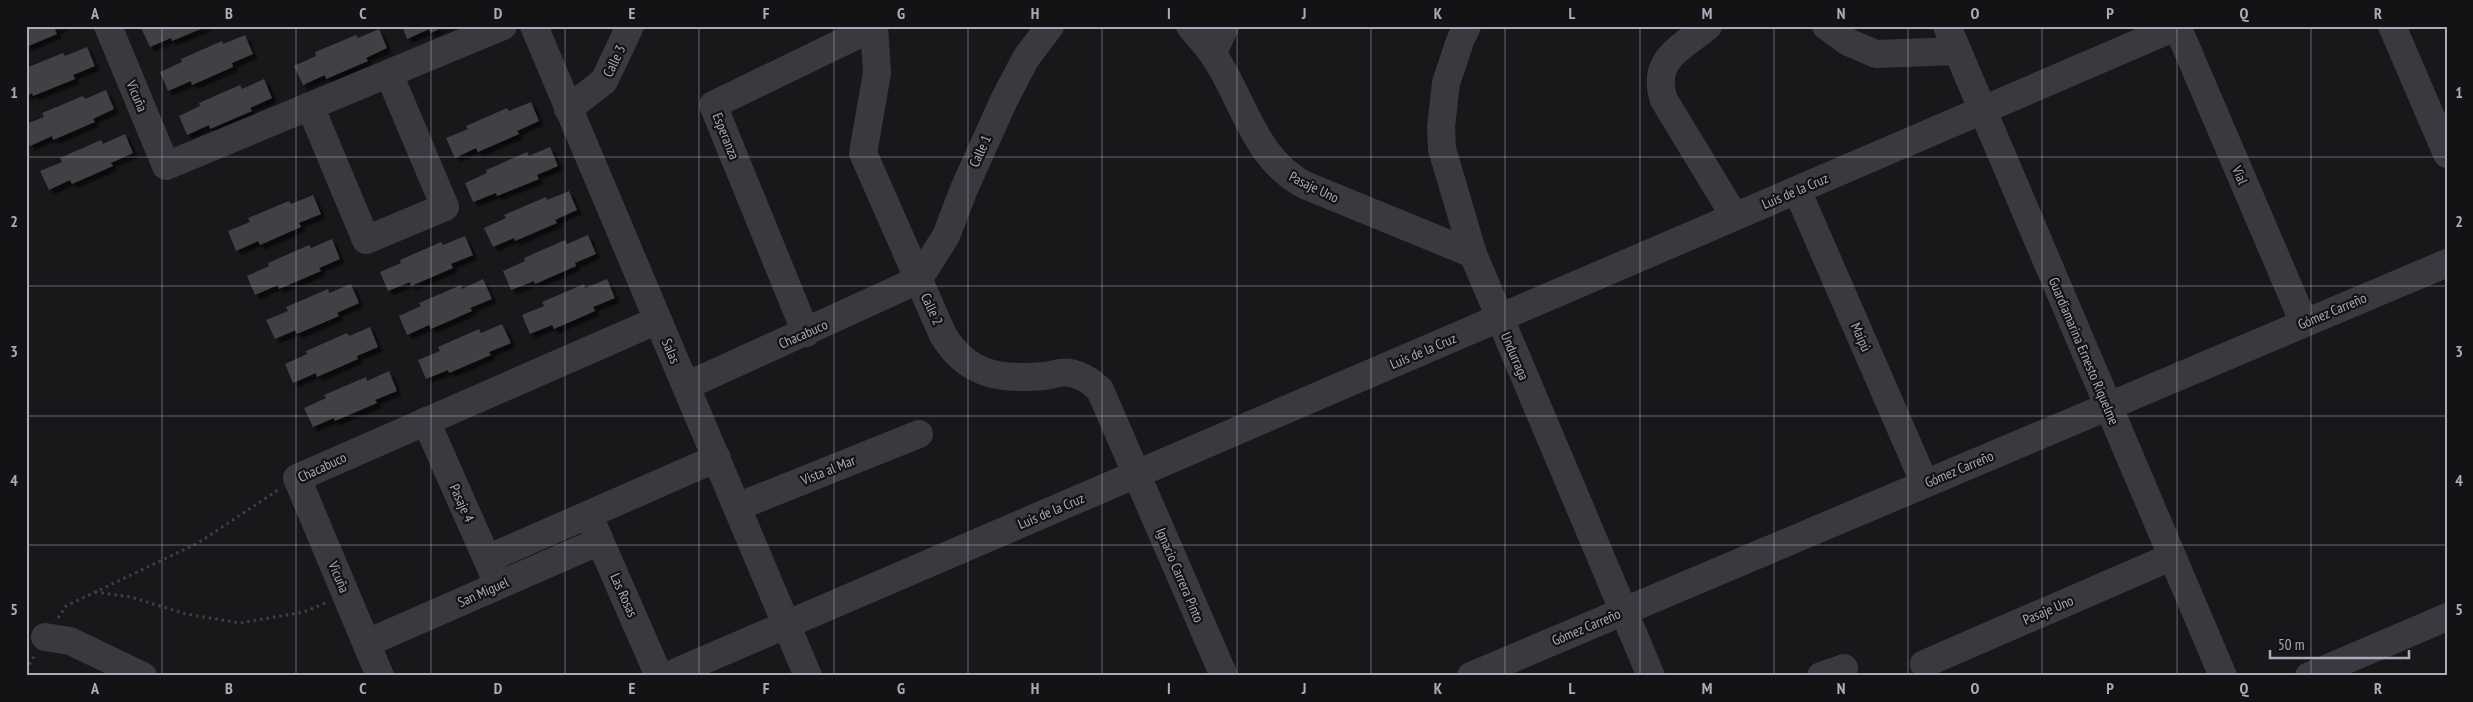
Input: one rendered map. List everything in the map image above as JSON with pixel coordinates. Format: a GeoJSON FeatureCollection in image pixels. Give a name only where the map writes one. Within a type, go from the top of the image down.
{"type":"FeatureCollection","features":[{"type":"Feature","properties":{"kind":"street","name":"Vicuña"},"geometry":{"type":"LineString","coordinates":[[108,26],[166,166],[297,106]]}},
{"type":"Feature","properties":{"kind":"street"},"geometry":{"type":"LineString","coordinates":[[390,74],[445,207],[366,240],[297,106],[390,74],[503,26]]}},
{"type":"Feature","properties":{"kind":"street","name":"Salas"},"geometry":{"type":"LineString","coordinates":[[534,26],[808,676]]}},
{"type":"Feature","properties":{"kind":"street","name":"Calle 3"},"geometry":{"type":"LineString","coordinates":[[568,109],[604,82],[630,26]]}},
{"type":"Feature","properties":{"kind":"street","name":"Calle 2"},"geometry":{"type":"LineString","coordinates":[[874,26],[877,73],[863,153],[918,280],[949,345],[966,362],[976,368],[1007,377],[1073,373],[1092,382],[1106,399],[1136,474]]}},
{"type":"Feature","properties":{"kind":"street","name":"Esperanza"},"geometry":{"type":"LineString","coordinates":[[806,333],[713,105],[874,26]]}},
{"type":"Feature","properties":{"kind":"street","name":"Calle 1"},"geometry":{"type":"LineString","coordinates":[[918,280],[946,236],[967,181],[1004,100],[1026,58],[1050,26]]}},
{"type":"Feature","properties":{"kind":"street"},"geometry":{"type":"LineString","coordinates":[[1190,26],[1213,53],[1225,26]]}},
{"type":"Feature","properties":{"kind":"street","name":"Undurraga"},"geometry":{"type":"LineString","coordinates":[[1467,26],[1457,48],[1446,83],[1443,105],[1442,149],[1473,254],[1651,676]]}},
{"type":"Feature","properties":{"kind":"street"},"geometry":{"type":"LineString","coordinates":[[1708,26],[1669,57],[1661,71],[1661,90],[1664,100],[1730,208]]}},
{"type":"Feature","properties":{"kind":"street"},"geometry":{"type":"LineString","coordinates":[[1826,26],[1848,42],[1876,54],[1957,51]]}},
{"type":"Feature","properties":{"kind":"street","name":"Guardiamarina Ernesto Riquelme"},"geometry":{"type":"LineString","coordinates":[[1947,26],[1981,111],[2223,676]]}},
{"type":"Feature","properties":{"kind":"street","name":"Luis de la Cruz"},"geometry":{"type":"LineString","coordinates":[[667,676],[2178,26]]}},
{"type":"Feature","properties":{"kind":"street","name":"Vial"},"geometry":{"type":"LineString","coordinates":[[2178,26],[2304,324]]}},
{"type":"Feature","properties":{"kind":"street"},"geometry":{"type":"LineString","coordinates":[[2392,26],[2447,154]]}},
{"type":"Feature","properties":{"kind":"street","name":"Pasaje Uno"},"geometry":{"type":"LineString","coordinates":[[1213,53],[1265,152],[1286,174],[1307,186],[1473,254]]}},
{"type":"Feature","properties":{"kind":"street","name":"Maipú"},"geometry":{"type":"LineString","coordinates":[[1797,190],[1925,484]]}},
{"type":"Feature","properties":{"kind":"street","name":"Gómez Carreño"},"geometry":{"type":"LineString","coordinates":[[1471,676],[2447,263]]}},
{"type":"Feature","properties":{"kind":"street","name":"Chacabuco"},"geometry":{"type":"LineString","coordinates":[[686,386],[806,333],[918,280]]}},
{"type":"Feature","properties":{"kind":"street","name":"Chacabuco"},"geometry":{"type":"LineString","coordinates":[[297,478],[658,320]]}},
{"type":"Feature","properties":{"kind":"street","name":"Pasaje 4"},"geometry":{"type":"LineString","coordinates":[[426,421],[499,586]]}},
{"type":"Feature","properties":{"kind":"street","name":"Vista al Mar"},"geometry":{"type":"LineString","coordinates":[[737,507],[919,434]]}},
{"type":"Feature","properties":{"kind":"street","name":"San Miguel"},"geometry":{"type":"LineString","coordinates":[[487,559],[717,458]]}},
{"type":"Feature","properties":{"kind":"street","name":"Ignacio Carrera Pinto"},"geometry":{"type":"LineString","coordinates":[[1136,474],[1224,676]]}},
{"type":"Feature","properties":{"kind":"street","name":"Vicuña"},"geometry":{"type":"LineString","coordinates":[[297,478],[380,676]]}},
{"type":"Feature","properties":{"kind":"street","name":"Las Rosas"},"geometry":{"type":"LineString","coordinates":[[588,514],[659,676]]}},
{"type":"Feature","properties":{"kind":"street","name":"San Miguel"},"geometry":{"type":"LineString","coordinates":[[367,643],[600,541]]}},
{"type":"Feature","properties":{"kind":"street","name":"Pasaje Uno"},"geometry":{"type":"LineString","coordinates":[[1924,664],[2171,557]]}},
{"type":"Feature","properties":{"kind":"street"},"geometry":{"type":"LineString","coordinates":[[2310,676],[2447,617]]}},
{"type":"Feature","properties":{"kind":"street"},"geometry":{"type":"LineString","coordinates":[[45,637],[70,642],[143,676]]}},
{"type":"Feature","properties":{"kind":"path","name":"Chacabuco"},"geometry":{"type":"LineString","coordinates":[[26,670],[66,606],[198,543],[297,478]]}},
{"type":"Feature","properties":{"kind":"path"},"geometry":{"type":"LineString","coordinates":[[95,592],[131,597],[186,614],[240,624],[304,612],[339,597],[348,598]]}},
{"type":"Feature","properties":{"kind":"building"},"geometry":{"type":"Polygon","coordinates":[[[26,26],[65,26],[55,30],[57,34],[26,47],[26,26]]]}},
{"type":"Feature","properties":{"kind":"building"},"geometry":{"type":"Polygon","coordinates":[[[145,26],[208,26],[172,41],[171,38],[150,47],[141,28],[145,26]]]}},
{"type":"Feature","properties":{"kind":"building"},"geometry":{"type":"Polygon","coordinates":[[[402,26],[445,26],[431,33],[429,29],[407,39],[402,26]]]}},
{"type":"Feature","properties":{"kind":"building"},"geometry":{"type":"Polygon","coordinates":[[[379,29],[387,48],[366,58],[368,61],[326,79],[325,75],[303,85],[294,66],[316,56],[315,52],[356,35],[358,38],[379,29]]]}},
{"type":"Feature","properties":{"kind":"building"},"geometry":{"type":"Polygon","coordinates":[[[245,35],[253,54],[232,63],[233,67],[192,85],[191,81],[168,91],[160,72],[182,62],[181,59],[222,41],[223,44],[245,35]]]}},
{"type":"Feature","properties":{"kind":"building"},"geometry":{"type":"Polygon","coordinates":[[[87,47],[95,66],[73,75],[75,79],[33,96],[32,93],[26,96],[26,68],[63,53],[65,56],[87,47]]]}},
{"type":"Feature","properties":{"kind":"building"},"geometry":{"type":"Polygon","coordinates":[[[264,79],[272,98],[250,108],[252,111],[210,129],[209,125],[187,135],[179,116],[200,106],[199,103],[240,85],[242,89],[264,79]]]}},
{"type":"Feature","properties":{"kind":"building"},"geometry":{"type":"Polygon","coordinates":[[[106,90],[114,109],[93,119],[95,122],[53,140],[52,136],[30,146],[26,138],[26,124],[44,117],[42,113],[83,96],[85,99],[106,90]]]}},
{"type":"Feature","properties":{"kind":"building"},"geometry":{"type":"Polygon","coordinates":[[[531,102],[539,121],[517,131],[519,134],[478,152],[476,148],[455,158],[446,138],[468,129],[466,126],[507,108],[509,111],[531,102]]]}},
{"type":"Feature","properties":{"kind":"building"},"geometry":{"type":"Polygon","coordinates":[[[125,134],[133,153],[111,163],[113,166],[72,184],[70,180],[49,190],[40,171],[62,162],[60,158],[101,140],[103,144],[125,134]]]}},
{"type":"Feature","properties":{"kind":"building"},"geometry":{"type":"Polygon","coordinates":[[[550,147],[558,166],[537,175],[539,179],[497,196],[496,193],[473,202],[465,183],[487,173],[486,170],[527,152],[529,156],[550,147]]]}},
{"type":"Feature","properties":{"kind":"building"},"geometry":{"type":"Polygon","coordinates":[[[569,191],[577,210],[555,220],[557,223],[515,241],[514,238],[493,247],[484,228],[506,218],[504,215],[546,197],[547,200],[569,191]]]}},
{"type":"Feature","properties":{"kind":"building"},"geometry":{"type":"Polygon","coordinates":[[[313,195],[321,214],[299,223],[301,227],[260,245],[258,241],[236,251],[228,231],[250,222],[248,218],[289,201],[291,204],[313,195]]]}},
{"type":"Feature","properties":{"kind":"building"},"geometry":{"type":"Polygon","coordinates":[[[588,235],[596,254],[575,263],[576,266],[535,284],[534,281],[511,290],[503,271],[525,261],[524,258],[565,240],[567,244],[588,235]]]}},
{"type":"Feature","properties":{"kind":"building"},"geometry":{"type":"Polygon","coordinates":[[[465,236],[473,255],[451,264],[453,268],[411,286],[410,282],[388,291],[380,272],[401,263],[400,260],[441,242],[443,245],[465,236]]]}},
{"type":"Feature","properties":{"kind":"building"},"geometry":{"type":"Polygon","coordinates":[[[332,239],[340,259],[319,268],[321,271],[279,289],[278,285],[255,295],[247,276],[269,266],[268,263],[309,245],[311,248],[332,239]]]}},
{"type":"Feature","properties":{"kind":"building"},"geometry":{"type":"Polygon","coordinates":[[[483,279],[492,299],[470,308],[472,311],[431,329],[429,325],[407,335],[399,316],[421,306],[419,303],[461,285],[462,289],[483,279]]]}},
{"type":"Feature","properties":{"kind":"building"},"geometry":{"type":"Polygon","coordinates":[[[607,279],[615,298],[593,307],[595,311],[554,329],[552,325],[530,334],[522,315],[544,306],[542,302],[584,284],[585,288],[607,279]]]}},
{"type":"Feature","properties":{"kind":"building"},"geometry":{"type":"Polygon","coordinates":[[[351,284],[359,303],[337,313],[339,316],[297,334],[296,330],[275,339],[266,320],[288,311],[286,307],[328,289],[329,293],[351,284]]]}},
{"type":"Feature","properties":{"kind":"building"},"geometry":{"type":"Polygon","coordinates":[[[502,324],[511,343],[489,352],[491,355],[449,373],[448,370],[426,379],[418,360],[440,351],[438,347],[479,329],[481,333],[502,324]]]}},
{"type":"Feature","properties":{"kind":"building"},"geometry":{"type":"Polygon","coordinates":[[[370,327],[378,347],[357,356],[358,359],[317,377],[316,373],[293,383],[285,364],[307,354],[306,351],[347,333],[349,336],[370,327]]]}},
{"type":"Feature","properties":{"kind":"building"},"geometry":{"type":"Polygon","coordinates":[[[389,371],[397,391],[375,400],[377,403],[335,421],[334,418],[313,427],[304,408],[326,398],[324,395],[366,377],[367,381],[389,371]]]}}]}
